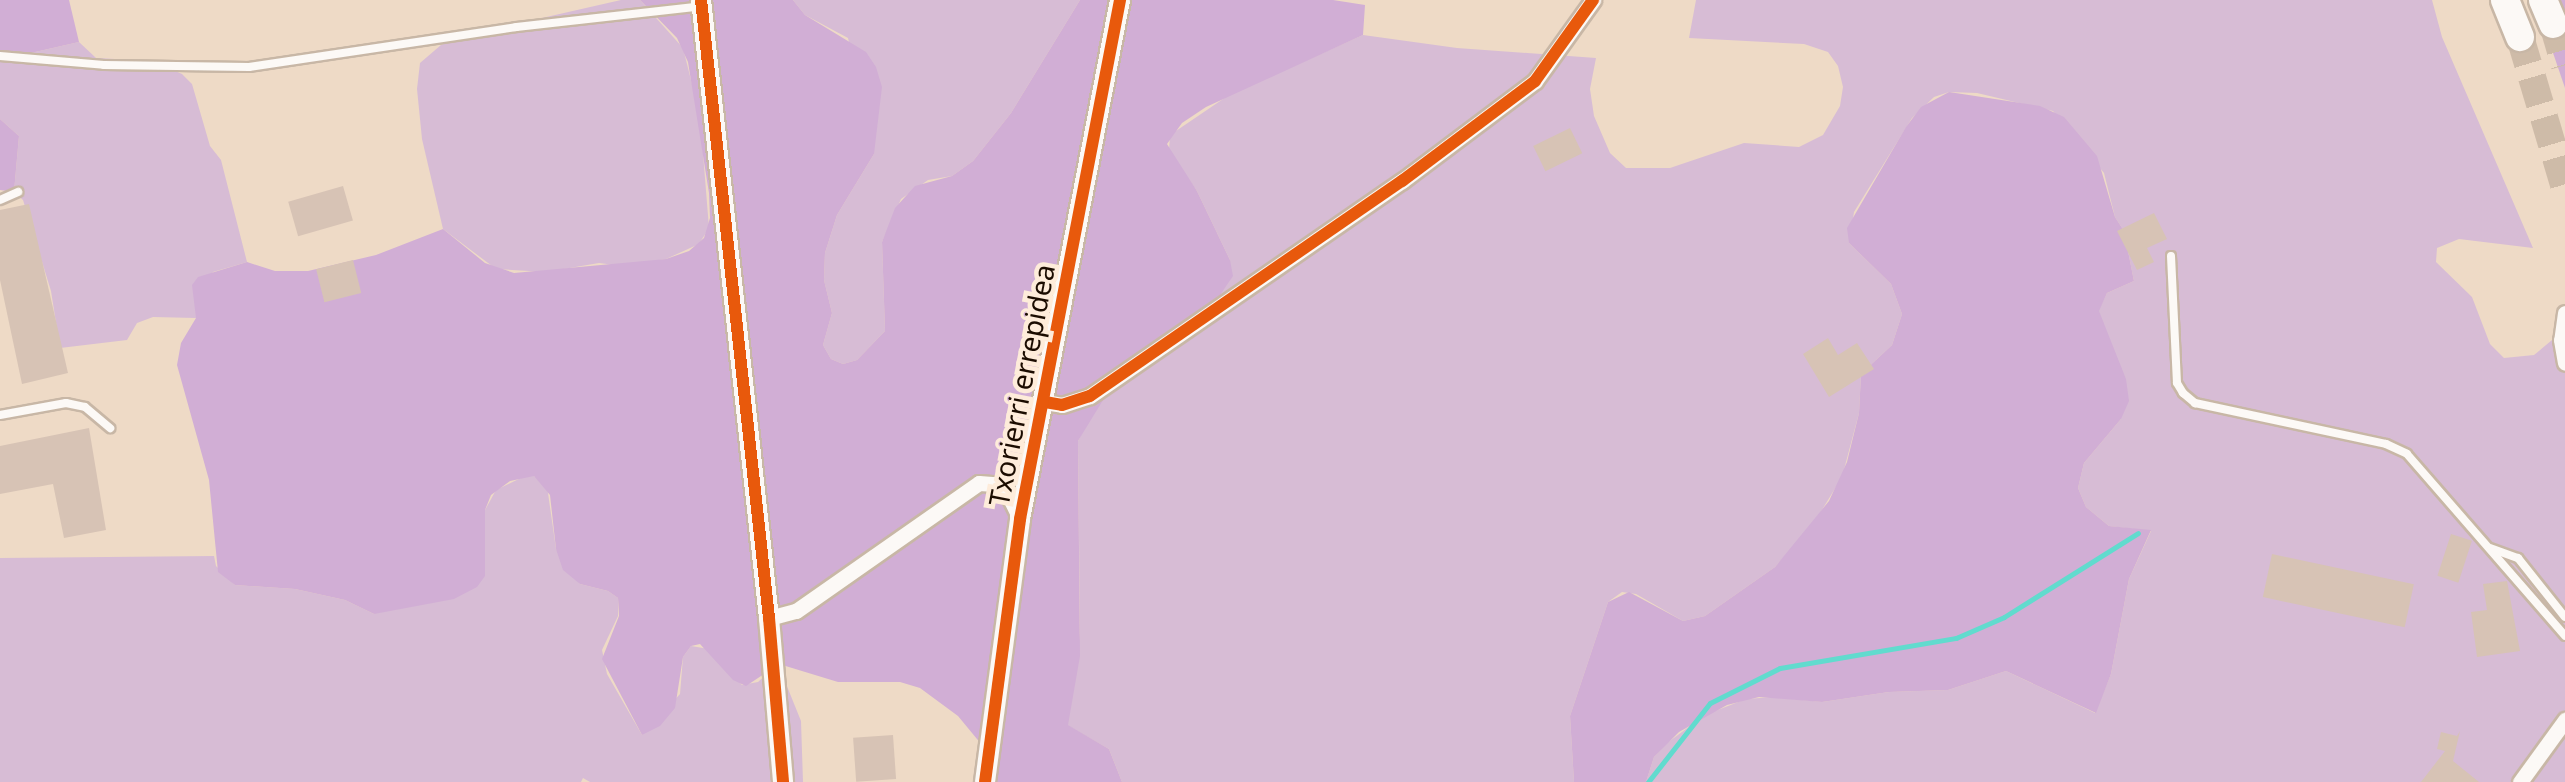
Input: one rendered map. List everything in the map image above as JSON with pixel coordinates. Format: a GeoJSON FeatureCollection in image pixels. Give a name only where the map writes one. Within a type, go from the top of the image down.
{"type":"FeatureCollection","features":[{"type":"Feature","properties":{"kind":"highway"},"geometry":{"type":"LineString","coordinates":[[2505,0],[2520,37]]}},
{"type":"Feature","properties":{"kind":"street","name":"Txorierri errepidea"},"geometry":{"type":"LineString","coordinates":[[985,782],[1020,519],[1120,0]]}},
{"type":"Feature","properties":{"kind":"street"},"geometry":{"type":"LineString","coordinates":[[1045,402],[1062,405],[1090,396],[1402,181],[1536,81],[1593,0]]}},
{"type":"Feature","properties":{"kind":"street"},"geometry":{"type":"LineString","coordinates":[[701,3],[769,618],[783,782]]}},
{"type":"Feature","properties":{"kind":"street"},"geometry":{"type":"LineString","coordinates":[[2565,313],[2561,340],[2565,363]]}},
{"type":"Feature","properties":{"kind":"street"},"geometry":{"type":"LineString","coordinates":[[769,618],[796,611],[978,483],[996,484],[1006,492],[1020,519]]}},
{"type":"Feature","properties":{"kind":"street"},"geometry":{"type":"LineString","coordinates":[[2520,782],[2565,720]]}},
{"type":"Feature","properties":{"kind":"lane"},"geometry":{"type":"LineString","coordinates":[[0,56],[104,66],[249,68],[701,3]]}},
{"type":"Feature","properties":{"kind":"lane"},"geometry":{"type":"LineString","coordinates":[[0,200],[18,192]]}},
{"type":"Feature","properties":{"kind":"lane"},"geometry":{"type":"LineString","coordinates":[[2172,256],[2177,383],[2183,393],[2195,403],[2386,444],[2407,454],[2565,636]]}},
{"type":"Feature","properties":{"kind":"lane"},"geometry":{"type":"LineString","coordinates":[[0,416],[66,403],[84,407],[110,428]]}},
{"type":"Feature","properties":{"kind":"lane"},"geometry":{"type":"LineString","coordinates":[[2489,548],[2518,558],[2565,617]]}},
{"type":"Feature","properties":{"kind":"shaded area"},"geometry":{"type":"Polygon","coordinates":[[[0,0],[69,0],[79,42],[0,60],[0,0]]]}},
{"type":"Feature","properties":{"kind":"shaded area"},"geometry":{"type":"Polygon","coordinates":[[[621,0],[640,0],[683,48],[700,116],[709,228],[699,244],[666,259],[622,266],[599,263],[546,272],[496,269],[443,229],[422,139],[417,89],[420,63],[441,45],[467,35],[621,0]]]}},
{"type":"Feature","properties":{"kind":"shaded area"},"geometry":{"type":"Polygon","coordinates":[[[640,0],[793,0],[805,15],[866,52],[876,67],[882,87],[874,154],[837,215],[825,253],[824,280],[832,313],[823,345],[831,359],[843,364],[857,360],[885,331],[882,242],[895,208],[915,186],[952,176],[973,161],[1011,113],[1080,0],[1333,0],[1365,5],[1363,35],[1206,107],[1182,123],[1167,144],[1197,191],[1230,260],[1233,276],[1218,298],[1108,392],[1078,441],[1080,656],[1068,725],[1109,749],[1122,782],[994,782],[996,762],[958,716],[920,688],[900,682],[838,682],[779,664],[746,686],[733,680],[700,644],[691,646],[683,657],[675,708],[660,726],[642,735],[602,659],[619,616],[618,598],[608,591],[580,584],[563,570],[556,549],[550,495],[534,476],[510,481],[491,495],[485,510],[485,576],[477,587],[454,599],[374,614],[345,600],[295,589],[235,585],[218,572],[209,480],[177,365],[181,343],[196,318],[192,285],[198,277],[247,262],[275,271],[308,271],[376,255],[443,229],[485,263],[514,273],[666,259],[689,251],[704,238],[710,218],[709,193],[688,62],[677,38],[640,0]]]}},
{"type":"Feature","properties":{"kind":"shaded area"},"geometry":{"type":"Polygon","coordinates":[[[793,0],[1080,0],[1011,113],[973,161],[952,176],[928,180],[901,199],[882,242],[885,331],[857,360],[843,364],[831,359],[823,345],[832,313],[824,280],[825,253],[837,215],[874,154],[848,38],[805,15],[793,0]]]}},
{"type":"Feature","properties":{"kind":"shaded area"},"geometry":{"type":"Polygon","coordinates":[[[1696,0],[2432,0],[2442,37],[2533,248],[2459,239],[2437,248],[2436,262],[2472,297],[2490,344],[2504,358],[2534,355],[2563,331],[2565,336],[2565,782],[1646,782],[1654,757],[1667,743],[1705,715],[1746,699],[1774,697],[1822,702],[1889,692],[1948,690],[2006,671],[2095,713],[2111,674],[2129,579],[2151,531],[2109,526],[2086,507],[2078,488],[2084,463],[2121,419],[2098,311],[2107,293],[2134,281],[2124,231],[2115,217],[2104,173],[2053,111],[1977,93],[1949,92],[1934,97],[1912,118],[1854,212],[1849,243],[1891,284],[1902,314],[1892,345],[1861,374],[1859,413],[1842,477],[1814,523],[1775,567],[1705,616],[1683,621],[1636,594],[1622,592],[1608,602],[1570,716],[1574,782],[1122,782],[1109,749],[1067,725],[1080,634],[1078,441],[1097,404],[1230,260],[1197,191],[1169,151],[1170,135],[1229,95],[1363,35],[1457,48],[1596,58],[1590,89],[1594,116],[1610,153],[1626,168],[1670,168],[1744,143],[1799,147],[1823,135],[1840,106],[1843,87],[1838,66],[1828,52],[1804,44],[1689,38],[1696,0]]]}},
{"type":"Feature","properties":{"kind":"shaded area"},"geometry":{"type":"Polygon","coordinates":[[[2535,0],[2565,0],[2565,88],[2535,0]]]}},
{"type":"Feature","properties":{"kind":"shaded area"},"geometry":{"type":"Polygon","coordinates":[[[79,42],[96,58],[153,61],[182,74],[192,84],[210,146],[221,160],[247,262],[213,272],[196,305],[196,318],[153,317],[137,323],[127,340],[60,348],[51,291],[23,200],[14,192],[19,136],[0,119],[0,60],[79,42]]]}},
{"type":"Feature","properties":{"kind":"shaded area"},"geometry":{"type":"Polygon","coordinates":[[[1949,92],[2040,106],[2064,117],[2097,156],[2115,217],[2124,231],[2134,281],[2107,293],[2099,311],[2126,379],[2129,401],[2121,419],[2084,463],[2078,488],[2086,507],[2109,526],[2151,530],[2129,579],[2111,674],[2096,713],[2006,671],[1948,690],[1889,692],[1822,702],[1759,697],[1727,705],[1679,732],[1654,757],[1646,782],[1574,782],[1570,716],[1608,602],[1629,592],[1683,621],[1705,616],[1775,567],[1829,501],[1847,462],[1859,413],[1861,374],[1892,345],[1902,314],[1891,284],[1849,243],[1847,228],[1921,107],[1949,92]]]}},
{"type":"Feature","properties":{"kind":"shaded area"},"geometry":{"type":"Polygon","coordinates":[[[0,119],[19,136],[14,192],[0,190],[0,119]]]}},
{"type":"Feature","properties":{"kind":"shaded area"},"geometry":{"type":"Polygon","coordinates":[[[525,476],[534,476],[547,486],[556,549],[580,584],[608,591],[618,598],[618,616],[602,650],[607,674],[642,735],[680,694],[683,657],[691,646],[709,649],[742,685],[758,682],[778,664],[801,721],[803,782],[590,782],[583,778],[581,782],[0,782],[0,558],[214,556],[216,566],[235,585],[295,589],[345,600],[374,614],[485,510],[496,490],[525,476]]]}},
{"type":"Feature","properties":{"kind":"building"},"geometry":{"type":"Polygon","coordinates":[[[1570,128],[1582,153],[1545,171],[1533,146],[1570,128]]]}},
{"type":"Feature","properties":{"kind":"building"},"geometry":{"type":"Polygon","coordinates":[[[343,186],[353,221],[298,236],[288,202],[343,186]]]}},
{"type":"Feature","properties":{"kind":"building"},"geometry":{"type":"Polygon","coordinates":[[[29,204],[68,373],[22,384],[0,280],[0,210],[29,204]]]}},
{"type":"Feature","properties":{"kind":"building"},"geometry":{"type":"Polygon","coordinates":[[[2154,213],[2167,239],[2147,248],[2154,262],[2137,270],[2117,231],[2154,213]]]}},
{"type":"Feature","properties":{"kind":"building"},"geometry":{"type":"Polygon","coordinates":[[[353,260],[361,293],[324,302],[316,269],[353,260]]]}},
{"type":"Feature","properties":{"kind":"building"},"geometry":{"type":"Polygon","coordinates":[[[1828,338],[1838,355],[1857,343],[1874,369],[1829,397],[1803,354],[1828,338]]]}},
{"type":"Feature","properties":{"kind":"building"},"geometry":{"type":"Polygon","coordinates":[[[89,428],[106,530],[64,538],[53,484],[0,494],[0,446],[89,428]]]}},
{"type":"Feature","properties":{"kind":"building"},"geometry":{"type":"Polygon","coordinates":[[[2451,534],[2472,541],[2458,583],[2437,576],[2451,534]]]}},
{"type":"Feature","properties":{"kind":"building"},"geometry":{"type":"Polygon","coordinates":[[[2272,554],[2414,584],[2405,627],[2263,597],[2272,554]]]}},
{"type":"Feature","properties":{"kind":"building"},"geometry":{"type":"Polygon","coordinates":[[[2507,581],[2520,651],[2477,657],[2471,612],[2487,610],[2483,584],[2507,581]]]}},
{"type":"Feature","properties":{"kind":"building"},"geometry":{"type":"Polygon","coordinates":[[[2460,731],[2453,761],[2479,782],[2421,782],[2445,751],[2437,749],[2441,732],[2457,736],[2460,731]]]}},
{"type":"Feature","properties":{"kind":"building"},"geometry":{"type":"Polygon","coordinates":[[[893,735],[896,779],[856,782],[853,738],[893,735]]]}},
{"type":"Feature","properties":{"kind":"waterway"},"geometry":{"type":"LineString","coordinates":[[1648,782],[1710,703],[1780,668],[1956,638],[2004,617],[2138,533]]}},
{"type":"Feature","properties":{"kind":"tunnel"},"geometry":{"type":"LineString","coordinates":[[2553,24],[2565,65]]}},
{"type":"Feature","properties":{"kind":"tunnel"},"geometry":{"type":"LineString","coordinates":[[2520,37],[2565,188]]}},
{"type":"Feature","properties":{"kind":"cycle path"},"geometry":{"type":"LineString","coordinates":[[701,0],[769,618],[783,782]]}},
{"type":"Feature","properties":{"kind":"cycle path"},"geometry":{"type":"LineString","coordinates":[[985,782],[1020,519],[1120,0]]}},
{"type":"Feature","properties":{"kind":"cycle path"},"geometry":{"type":"LineString","coordinates":[[1045,402],[1062,405],[1090,396],[1402,181],[1535,81],[1593,0]]}}]}
